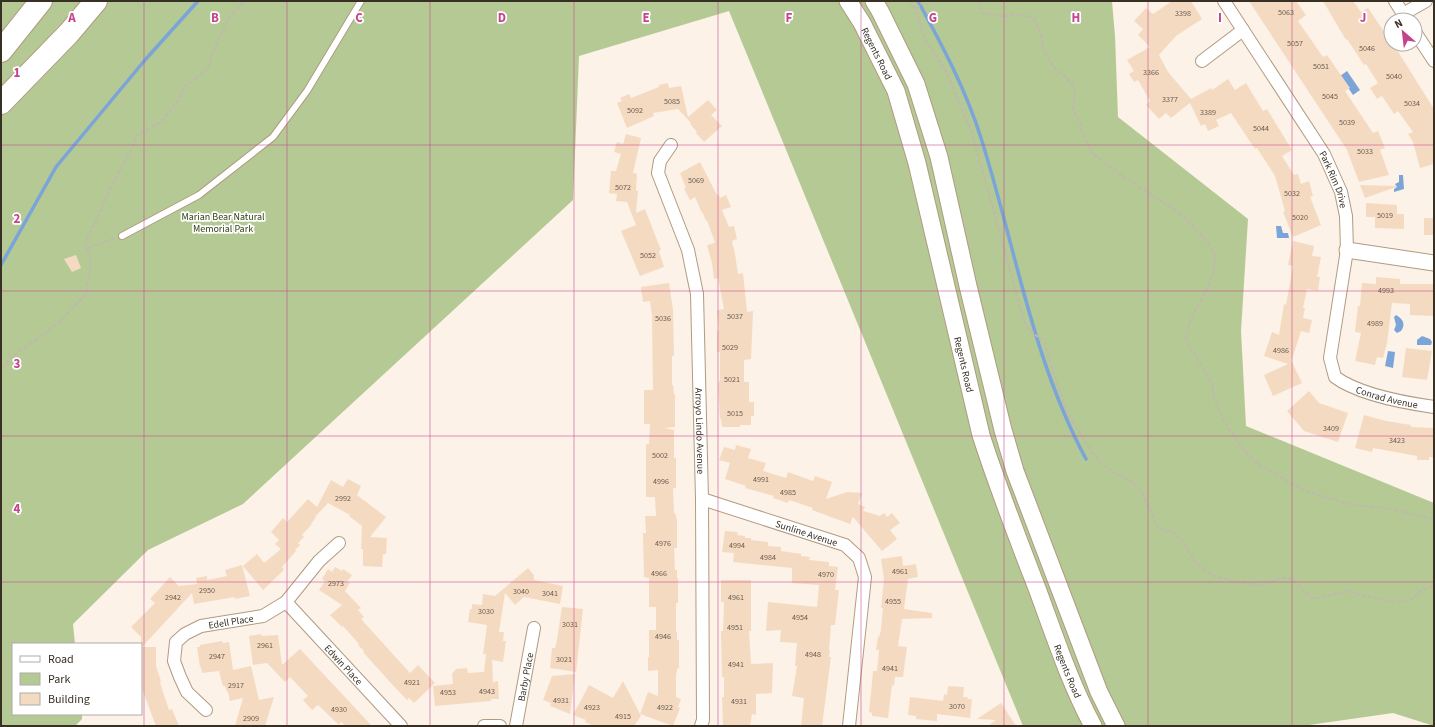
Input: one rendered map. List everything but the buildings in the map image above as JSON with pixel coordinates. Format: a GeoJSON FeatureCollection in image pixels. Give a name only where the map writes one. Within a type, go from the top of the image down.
{"type":"FeatureCollection","features":[{"type":"Feature","properties":{"kind":"highway"},"geometry":{"type":"LineString","coordinates":[[1,51],[41,1]]}},
{"type":"Feature","properties":{"kind":"highway"},"geometry":{"type":"LineString","coordinates":[[1,103],[69,33],[96,1]]}},
{"type":"Feature","properties":{"kind":"main road","name":"Regents Road"},"geometry":{"type":"LineString","coordinates":[[848,1],[862,23],[896,91],[917,163],[981,435],[993,472],[1050,625],[1080,702],[1093,726]]}},
{"type":"Feature","properties":{"kind":"main road","name":"Regents Road"},"geometry":{"type":"LineString","coordinates":[[874,1],[916,84],[939,157],[968,286],[1003,430],[1015,471],[1099,692],[1116,726]]}},
{"type":"Feature","properties":{"kind":"street","name":"Park Rim Drive"},"geometry":{"type":"LineString","coordinates":[[1224,1],[1324,154],[1341,192],[1346,216],[1347,250],[1330,358],[1335,378],[1342,382]]}},
{"type":"Feature","properties":{"kind":"street"},"geometry":{"type":"LineString","coordinates":[[1395,1],[1402,12]]}},
{"type":"Feature","properties":{"kind":"street"},"geometry":{"type":"LineString","coordinates":[[1412,12],[1426,1]]}},
{"type":"Feature","properties":{"kind":"street"},"geometry":{"type":"LineString","coordinates":[[1202,61],[1243,30]]}},
{"type":"Feature","properties":{"kind":"street"},"geometry":{"type":"LineString","coordinates":[[1423,44],[1434,61]]}},
{"type":"Feature","properties":{"kind":"street","name":"Arroyo Lindo Avenue"},"geometry":{"type":"LineString","coordinates":[[671,145],[660,161],[658,173],[688,250],[697,294],[702,499],[703,720],[701,726]]}},
{"type":"Feature","properties":{"kind":"street"},"geometry":{"type":"LineString","coordinates":[[1347,250],[1434,263]]}},
{"type":"Feature","properties":{"kind":"street","name":"Conrad Avenue"},"geometry":{"type":"LineString","coordinates":[[1342,382],[1378,396],[1434,407]]}},
{"type":"Feature","properties":{"kind":"street","name":"Sunline Avenue"},"geometry":{"type":"LineString","coordinates":[[702,499],[845,545],[859,558],[865,577],[849,726]]}},
{"type":"Feature","properties":{"kind":"street","name":"Edell Place"},"geometry":{"type":"LineString","coordinates":[[206,710],[187,692],[180,677],[174,661],[176,642],[185,634],[201,626],[263,616],[286,602],[319,561],[339,543]]}},
{"type":"Feature","properties":{"kind":"street","name":"Edwin Place"},"geometry":{"type":"LineString","coordinates":[[286,602],[401,726]]}},
{"type":"Feature","properties":{"kind":"street","name":"Barby Place"},"geometry":{"type":"LineString","coordinates":[[516,726],[534,628]]}},
{"type":"Feature","properties":{"kind":"street"},"geometry":{"type":"LineString","coordinates":[[484,726],[500,726]]}},
{"type":"Feature","properties":{"kind":"lane"},"geometry":{"type":"LineString","coordinates":[[122,236],[199,195],[273,137],[307,91],[361,1]]}},
{"type":"Feature","properties":{"kind":"path"},"geometry":{"type":"LineString","coordinates":[[1,367],[58,323],[86,294],[91,263],[86,242],[113,182],[133,147],[137,136],[160,122],[176,104],[186,85],[207,70],[217,42],[229,17],[245,1]]}},
{"type":"Feature","properties":{"kind":"path"},"geometry":{"type":"LineString","coordinates":[[909,1],[916,10],[924,37],[946,72],[972,133],[1026,324],[1030,330],[1045,343],[1047,353],[1068,413],[1094,455],[1106,468],[1133,482],[1142,494],[1158,528],[1174,533],[1196,563],[1214,576],[1238,582],[1261,585],[1287,577],[1294,580],[1303,592],[1314,599],[1348,591],[1396,602],[1413,599],[1422,589],[1434,586]]}},
{"type":"Feature","properties":{"kind":"path"},"geometry":{"type":"LineString","coordinates":[[916,10],[923,1]]}},
{"type":"Feature","properties":{"kind":"path"},"geometry":{"type":"LineString","coordinates":[[978,1],[982,13],[1033,17],[1040,31],[1044,50],[1049,60],[1054,68],[1065,76],[1074,87],[1076,96],[1074,110],[1092,153],[1181,214],[1206,240],[1211,248],[1215,257],[1214,270],[1206,290],[1191,318],[1186,337],[1189,346],[1212,383],[1214,397],[1222,418],[1234,438],[1244,450],[1257,462],[1294,485],[1309,492],[1352,505],[1385,508],[1434,519]]}},
{"type":"Feature","properties":{"kind":"path"},"geometry":{"type":"LineString","coordinates":[[88,248],[122,236]]}},
{"type":"Feature","properties":{"kind":"green space","name":"Marian Bear Natural Memorial Park"},"geometry":{"type":"Polygon","coordinates":[[[1,1],[1112,1],[1118,117],[1248,219],[1241,331],[1246,426],[1434,503],[1434,726],[1393,713],[1302,726],[1023,726],[729,11],[579,56],[573,200],[243,504],[148,550],[73,624],[75,643],[12,643],[12,715],[82,715],[82,719],[75,726],[1,726],[1,1]]]}},
{"type":"Feature","properties":{"kind":"water"},"geometry":{"type":"Polygon","coordinates":[[[1347,71],[1360,90],[1353,95],[1340,76],[1347,71]]]}},
{"type":"Feature","properties":{"kind":"water"},"geometry":{"type":"Polygon","coordinates":[[[1399,175],[1403,175],[1404,189],[1394,192],[1394,189],[1397,187],[1395,184],[1399,182],[1399,175]]]}},
{"type":"Feature","properties":{"kind":"water"},"geometry":{"type":"Polygon","coordinates":[[[1276,226],[1281,226],[1283,233],[1288,233],[1289,238],[1277,238],[1276,226]]]}},
{"type":"Feature","properties":{"kind":"water"},"geometry":{"type":"Polygon","coordinates":[[[1396,315],[1402,320],[1403,324],[1401,331],[1397,333],[1394,330],[1396,325],[1394,317],[1396,315]]]}},
{"type":"Feature","properties":{"kind":"water"},"geometry":{"type":"Polygon","coordinates":[[[1422,336],[1430,339],[1432,342],[1431,345],[1417,345],[1417,340],[1422,336]]]}},
{"type":"Feature","properties":{"kind":"water"},"geometry":{"type":"Polygon","coordinates":[[[1388,351],[1395,352],[1393,368],[1385,366],[1388,351]]]}},
{"type":"Feature","properties":{"kind":"waterway"},"geometry":{"type":"LineString","coordinates":[[1,265],[56,167],[145,60],[198,1]]}},
{"type":"Feature","properties":{"kind":"waterway"},"geometry":{"type":"LineString","coordinates":[[918,1],[953,68],[975,120],[993,178],[1038,342],[1067,421],[1086,459]]}}]}
